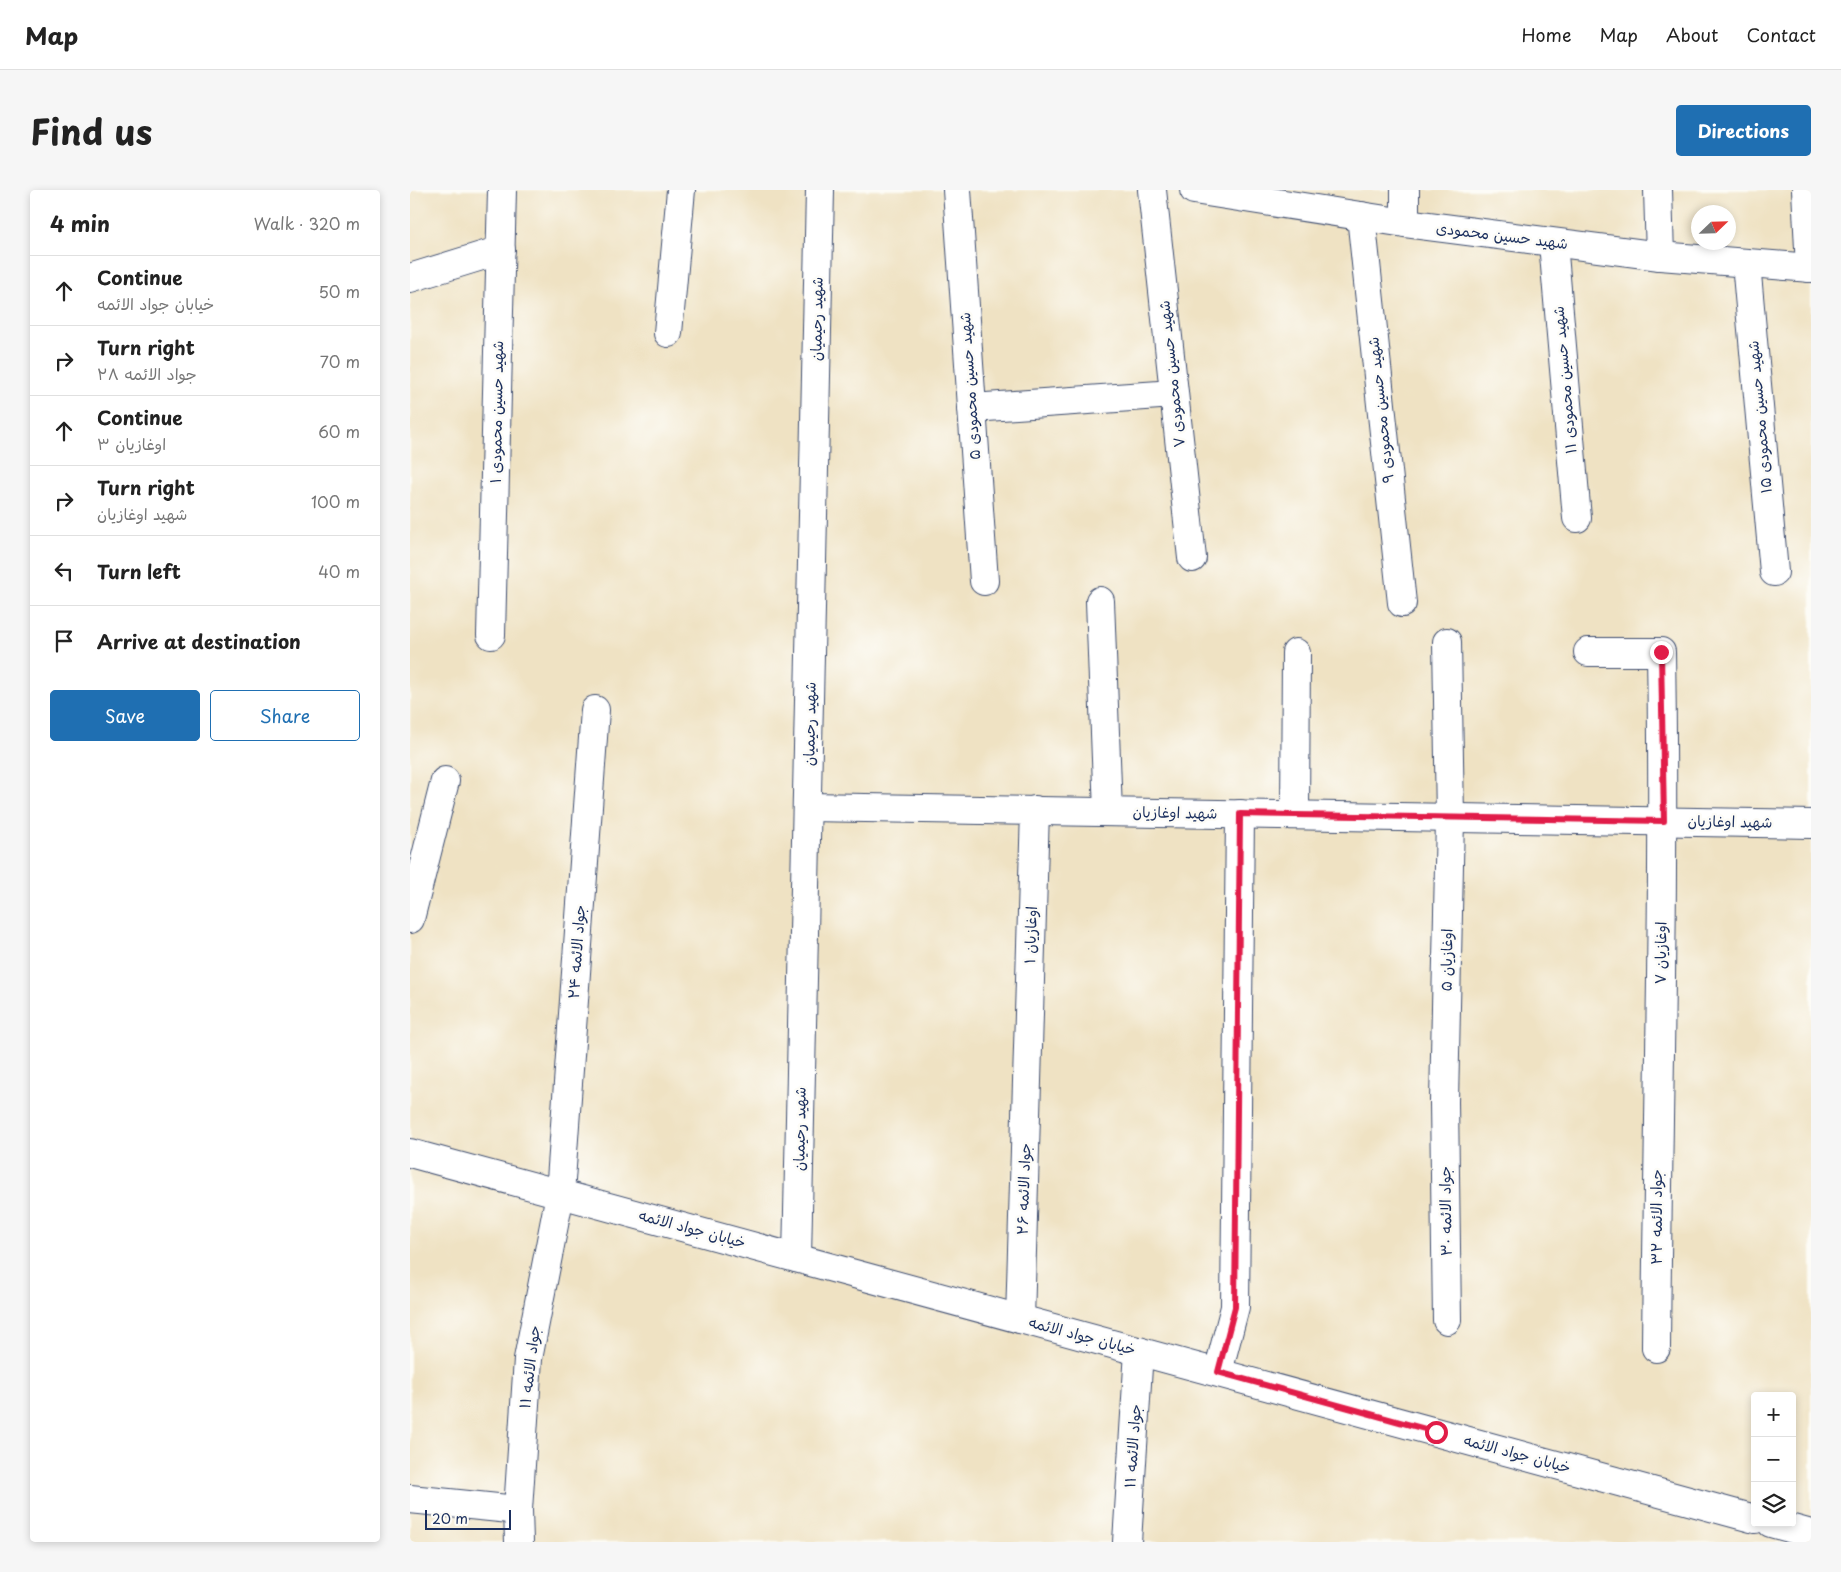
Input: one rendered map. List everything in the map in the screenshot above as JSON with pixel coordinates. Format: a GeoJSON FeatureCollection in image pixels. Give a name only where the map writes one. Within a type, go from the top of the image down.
{"type":"FeatureCollection","features":[{"type":"Feature","properties":{"kind":"street","name":"شهید حسین محمودی ۱"},"geometry":{"type":"LineString","coordinates":[[491,635],[502,190]]}},
{"type":"Feature","properties":{"kind":"street"},"geometry":{"type":"LineString","coordinates":[[668,333],[681,190]]}},
{"type":"Feature","properties":{"kind":"street","name":"شهید رحیمیان"},"geometry":{"type":"LineString","coordinates":[[797,1258],[820,190]]}},
{"type":"Feature","properties":{"kind":"street","name":"شهید حسین محمودی ۵"},"geometry":{"type":"LineString","coordinates":[[957,190],[984,581]]}},
{"type":"Feature","properties":{"kind":"street","name":"شهید حسین محمودی ۷"},"geometry":{"type":"LineString","coordinates":[[1152,190],[1192,558]]}},
{"type":"Feature","properties":{"kind":"street","name":"شهید حسین محمودی"},"geometry":{"type":"LineString","coordinates":[[1194,190],[1405,223],[1660,256],[1810,268]]}},
{"type":"Feature","properties":{"kind":"street"},"geometry":{"type":"LineString","coordinates":[[1405,190],[1405,223]]}},
{"type":"Feature","properties":{"kind":"street"},"geometry":{"type":"LineString","coordinates":[[1658,190],[1660,256]]}},
{"type":"Feature","properties":{"kind":"street"},"geometry":{"type":"LineString","coordinates":[[1806,190],[1810,268]]}},
{"type":"Feature","properties":{"kind":"street","name":"شهید حسین محمودی ۹"},"geometry":{"type":"LineString","coordinates":[[1360,216],[1402,603]]}},
{"type":"Feature","properties":{"kind":"street","name":"شهید حسین محمودی ۱۱"},"geometry":{"type":"LineString","coordinates":[[1553,242],[1577,518]]}},
{"type":"Feature","properties":{"kind":"street"},"geometry":{"type":"LineString","coordinates":[[410,278],[501,250]]}},
{"type":"Feature","properties":{"kind":"street","name":"شهید حسین محمودی ۱۵"},"geometry":{"type":"LineString","coordinates":[[1746,263],[1774,572]]}},
{"type":"Feature","properties":{"kind":"street"},"geometry":{"type":"LineString","coordinates":[[972,408],[1174,394]]}},
{"type":"Feature","properties":{"kind":"street"},"geometry":{"type":"LineString","coordinates":[[1100,602],[1108,812]]}},
{"type":"Feature","properties":{"kind":"street","name":"اوغازیان ۵"},"geometry":{"type":"LineString","coordinates":[[1444,1102],[1450,818],[1447,642]]}},
{"type":"Feature","properties":{"kind":"street","name":"اوغازیان ۷"},"geometry":{"type":"LineString","coordinates":[[1588,652],[1661,652],[1664,821],[1658,1085]]}},
{"type":"Feature","properties":{"kind":"street"},"geometry":{"type":"LineString","coordinates":[[1294,815],[1296,653]]}},
{"type":"Feature","properties":{"kind":"street","name":"جواد الائمه ۲۴"},"geometry":{"type":"LineString","coordinates":[[560,1194],[595,710]]}},
{"type":"Feature","properties":{"kind":"street"},"geometry":{"type":"LineString","coordinates":[[410,919],[445,781]]}},
{"type":"Feature","properties":{"kind":"street","name":"شهید اوغازیان"},"geometry":{"type":"LineString","coordinates":[[808,807],[1811,824]]}},
{"type":"Feature","properties":{"kind":"street","name":"اوغازیان ۱"},"geometry":{"type":"LineString","coordinates":[[1028,1059],[1035,810]]}},
{"type":"Feature","properties":{"kind":"street"},"geometry":{"type":"LineString","coordinates":[[1218,1372],[1235,1307],[1239,1074],[1240,814]]}},
{"type":"Feature","properties":{"kind":"street","name":"جواد الائمه ۲۶"},"geometry":{"type":"LineString","coordinates":[[1020,1319],[1028,1059]]}},
{"type":"Feature","properties":{"kind":"street","name":"جواد الائمه ۳۲"},"geometry":{"type":"LineString","coordinates":[[1656,1348],[1658,1085]]}},
{"type":"Feature","properties":{"kind":"street","name":"جواد الائمه ۳۰"},"geometry":{"type":"LineString","coordinates":[[1444,1102],[1447,1320]]}},
{"type":"Feature","properties":{"kind":"street","name":"خیابان جواد الائمه"},"geometry":{"type":"LineString","coordinates":[[410,1153],[1751,1518]]}},
{"type":"Feature","properties":{"kind":"street","name":"جواد الائمه ۱۱"},"geometry":{"type":"LineString","coordinates":[[519,1542],[518,1510],[528,1359],[560,1194]]}},
{"type":"Feature","properties":{"kind":"street","name":"جواد الائمه ۱۱"},"geometry":{"type":"LineString","coordinates":[[1127,1542],[1139,1351]]}},
{"type":"Feature","properties":{"kind":"street"},"geometry":{"type":"LineString","coordinates":[[410,1499],[518,1510]]}},
{"type":"Feature","properties":{"kind":"street"},"geometry":{"type":"LineString","coordinates":[[1786,1527],[1811,1534]]}},
{"type":"Feature","properties":{"kind":"route"},"geometry":{"type":"LineString","coordinates":[[1436,1432],[1218,1372],[1235,1307],[1239,1074],[1240,814],[1664,821],[1661,652]]}}]}
